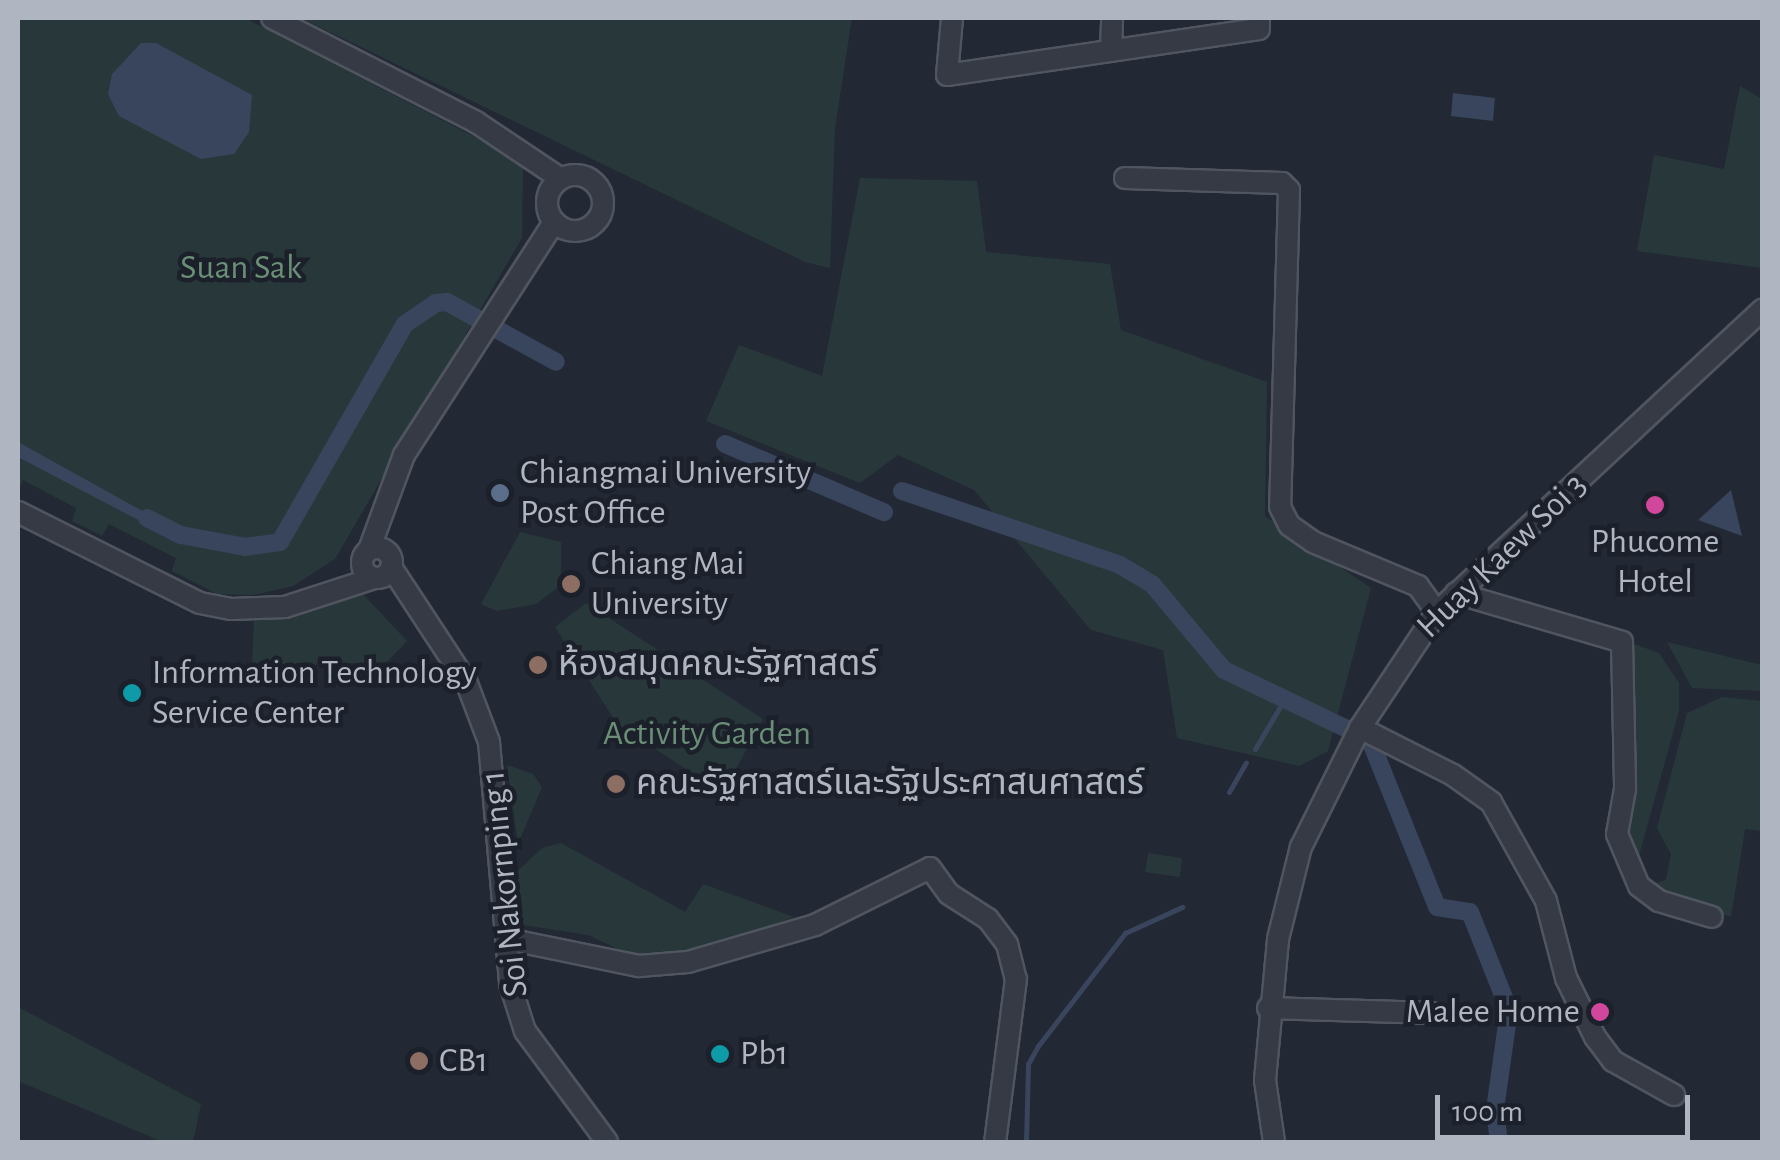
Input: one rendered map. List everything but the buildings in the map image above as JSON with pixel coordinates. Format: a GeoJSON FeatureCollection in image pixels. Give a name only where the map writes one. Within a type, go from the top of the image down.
{"type":"FeatureCollection","features":[{"type":"Feature","properties":{"kind":"street"},"geometry":{"type":"LineString","coordinates":[[272,18],[476,122],[561,178]]}},
{"type":"Feature","properties":{"kind":"street"},"geometry":{"type":"LineString","coordinates":[[952,18],[947,75],[1259,29],[1259,18]]}},
{"type":"Feature","properties":{"kind":"street"},"geometry":{"type":"LineString","coordinates":[[1111,51],[1112,18]]}},
{"type":"Feature","properties":{"kind":"street"},"geometry":{"type":"LineString","coordinates":[[305,599],[366,554],[404,454],[554,222],[548,194],[561,178],[580,175],[596,182],[604,208],[583,230],[554,222]]}},
{"type":"Feature","properties":{"kind":"street"},"geometry":{"type":"LineString","coordinates":[[1125,178],[1282,182],[1289,190],[1280,506],[1288,524],[1313,542],[1418,586],[1437,612]]}},
{"type":"Feature","properties":{"kind":"street","name":"Huay Kaew Soi 3"},"geometry":{"type":"LineString","coordinates":[[1274,1142],[1265,1080],[1268,1008],[1301,848],[1355,736],[1437,612],[1762,310]]}},
{"type":"Feature","properties":{"kind":"street"},"geometry":{"type":"LineString","coordinates":[[18,512],[200,603],[262,611],[384,570],[393,491]]}},
{"type":"Feature","properties":{"kind":"street","name":"Soi Nakornping 1"},"geometry":{"type":"LineString","coordinates":[[366,554],[364,572],[384,570],[466,681],[489,742],[510,984],[525,1031],[607,1142]]}},
{"type":"Feature","properties":{"kind":"street"},"geometry":{"type":"LineString","coordinates":[[1456,593],[1622,642],[1625,789],[1617,834],[1639,886],[1658,901],[1712,917]]}},
{"type":"Feature","properties":{"kind":"street"},"geometry":{"type":"LineString","coordinates":[[1355,736],[1453,775],[1490,802],[1546,900],[1566,978],[1596,1037],[1613,1061],[1674,1095]]}},
{"type":"Feature","properties":{"kind":"street"},"geometry":{"type":"LineString","coordinates":[[506,939],[639,966],[688,962],[814,924],[930,868],[949,894],[988,919],[1007,944],[1016,979],[995,1142]]}},
{"type":"Feature","properties":{"kind":"street"},"geometry":{"type":"LineString","coordinates":[[1268,1008],[1432,1013]]}},
{"type":"Feature","properties":{"kind":"green space","name":"Suan Sak"},"geometry":{"type":"Polygon","coordinates":[[[18,18],[245,18],[523,162],[522,238],[335,559],[293,586],[253,595],[217,594],[172,571],[176,558],[109,524],[102,536],[72,521],[76,508],[23,480],[18,491],[18,18]]]}},
{"type":"Feature","properties":{"kind":"green space"},"geometry":{"type":"Polygon","coordinates":[[[301,18],[852,18],[835,128],[830,268],[805,262],[301,18]]]}},
{"type":"Feature","properties":{"kind":"green space"},"geometry":{"type":"Polygon","coordinates":[[[1740,86],[1762,99],[1762,268],[1637,251],[1654,155],[1724,169],[1740,86]]]}},
{"type":"Feature","properties":{"kind":"green space"},"geometry":{"type":"Polygon","coordinates":[[[860,178],[977,181],[986,252],[1110,264],[1121,330],[1267,382],[1265,516],[1371,588],[1328,751],[1299,766],[1177,738],[1163,650],[1091,630],[974,490],[898,455],[860,483],[706,421],[739,345],[822,376],[860,178]]]}},
{"type":"Feature","properties":{"kind":"green space"},"geometry":{"type":"Polygon","coordinates":[[[520,532],[561,542],[561,585],[536,604],[497,611],[481,604],[520,532]]]}},
{"type":"Feature","properties":{"kind":"green space"},"geometry":{"type":"Polygon","coordinates":[[[362,593],[407,641],[387,662],[252,667],[254,618],[362,593]]]}},
{"type":"Feature","properties":{"kind":"green space","name":"Activity Garden"},"geometry":{"type":"Polygon","coordinates":[[[586,603],[763,719],[723,793],[617,724],[555,627],[586,603]]]}},
{"type":"Feature","properties":{"kind":"green space"},"geometry":{"type":"Polygon","coordinates":[[[1629,642],[1659,653],[1679,683],[1679,711],[1637,863],[1621,821],[1629,642]]]}},
{"type":"Feature","properties":{"kind":"green space"},"geometry":{"type":"Polygon","coordinates":[[[1667,642],[1762,665],[1762,691],[1692,688],[1667,642]]]}},
{"type":"Feature","properties":{"kind":"green space"},"geometry":{"type":"Polygon","coordinates":[[[1722,697],[1762,701],[1762,831],[1745,829],[1731,917],[1660,895],[1649,885],[1666,880],[1671,854],[1657,828],[1687,713],[1722,697]]]}},
{"type":"Feature","properties":{"kind":"green space"},"geometry":{"type":"Polygon","coordinates":[[[507,765],[533,774],[542,787],[518,844],[507,765]]]}},
{"type":"Feature","properties":{"kind":"green space"},"geometry":{"type":"Polygon","coordinates":[[[561,843],[685,912],[703,884],[794,917],[711,948],[633,956],[588,935],[517,924],[510,878],[542,848],[561,843]]]}},
{"type":"Feature","properties":{"kind":"green space"},"geometry":{"type":"Polygon","coordinates":[[[1148,853],[1182,858],[1180,877],[1145,872],[1148,853]]]}},
{"type":"Feature","properties":{"kind":"green space"},"geometry":{"type":"Polygon","coordinates":[[[18,1007],[201,1104],[193,1142],[163,1142],[18,1081],[18,1007]]]}},
{"type":"Feature","properties":{"kind":"water"},"geometry":{"type":"Polygon","coordinates":[[[141,43],[156,43],[252,95],[249,132],[234,154],[201,159],[119,116],[108,94],[112,74],[141,43]]]}},
{"type":"Feature","properties":{"kind":"water"},"geometry":{"type":"Polygon","coordinates":[[[1453,93],[1495,98],[1493,121],[1451,116],[1453,93]]]}},
{"type":"Feature","properties":{"kind":"water"},"geometry":{"type":"Polygon","coordinates":[[[18,442],[164,523],[165,534],[18,457],[18,442]]]}},
{"type":"Feature","properties":{"kind":"water"},"geometry":{"type":"Polygon","coordinates":[[[1731,490],[1742,536],[1698,520],[1731,490]]]}},
{"type":"Feature","properties":{"kind":"waterway"},"geometry":{"type":"LineString","coordinates":[[147,518],[181,535],[245,547],[280,542],[405,324],[436,303],[447,302],[556,362]]}},
{"type":"Feature","properties":{"kind":"waterway"},"geometry":{"type":"LineString","coordinates":[[725,444],[884,512]]}},
{"type":"Feature","properties":{"kind":"waterway"},"geometry":{"type":"LineString","coordinates":[[902,491],[1120,565],[1152,584],[1224,670],[1370,740],[1437,907],[1470,912],[1509,1010],[1495,1110],[1499,1142]]}},
{"type":"Feature","properties":{"kind":"waterway"},"geometry":{"type":"LineString","coordinates":[[1255,749],[1284,700]]}},
{"type":"Feature","properties":{"kind":"waterway"},"geometry":{"type":"LineString","coordinates":[[1229,792],[1246,762]]}},
{"type":"Feature","properties":{"kind":"waterway"},"geometry":{"type":"LineString","coordinates":[[1026,1142],[1028,1064],[1038,1046],[1125,933],[1182,907]]}},
{"type":"Feature","properties":{"kind":"place","name":"Chiangmai University Post Office"},"geometry":{"type":"Point","coordinates":[500,493]}},
{"type":"Feature","properties":{"kind":"place","name":"Phucome Hotel"},"geometry":{"type":"Point","coordinates":[1655,505]}},
{"type":"Feature","properties":{"kind":"place","name":"Chiang Mai University"},"geometry":{"type":"Point","coordinates":[571,584]}},
{"type":"Feature","properties":{"kind":"place","name":"ห้องสมุดคณะรัฐศาสตร์"},"geometry":{"type":"Point","coordinates":[538,665]}},
{"type":"Feature","properties":{"kind":"place","name":"Information Technology Service Center"},"geometry":{"type":"Point","coordinates":[132,693]}},
{"type":"Feature","properties":{"kind":"place","name":"คณะรัฐศาสตร์และรัฐประศาสนศาสตร์"},"geometry":{"type":"Point","coordinates":[616,784]}},
{"type":"Feature","properties":{"kind":"place","name":"Malee Home"},"geometry":{"type":"Point","coordinates":[1600,1012]}},
{"type":"Feature","properties":{"kind":"place","name":"Pb1"},"geometry":{"type":"Point","coordinates":[720,1054]}},
{"type":"Feature","properties":{"kind":"place","name":"CB1"},"geometry":{"type":"Point","coordinates":[419,1061]}}]}
